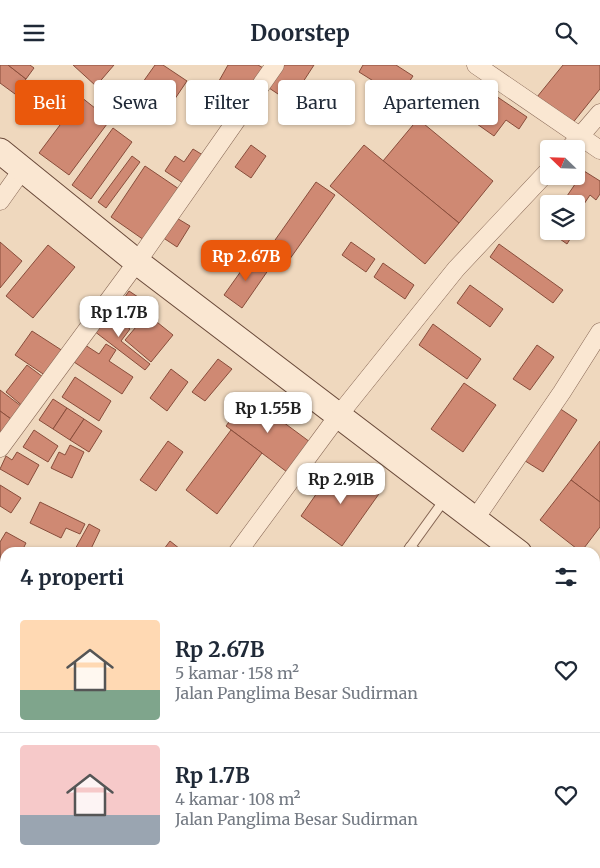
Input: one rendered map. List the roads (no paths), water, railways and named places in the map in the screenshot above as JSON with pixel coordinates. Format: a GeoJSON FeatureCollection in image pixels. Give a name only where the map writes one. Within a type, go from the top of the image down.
{"type":"FeatureCollection","features":[{"type":"Feature","properties":{"kind":"main road"},"geometry":{"type":"LineString","coordinates":[[0,151],[137,263],[511,547]]}},
{"type":"Feature","properties":{"kind":"street"},"geometry":{"type":"LineString","coordinates":[[0,448],[137,263],[275,65]]}},
{"type":"Feature","properties":{"kind":"street"},"geometry":{"type":"LineString","coordinates":[[476,65],[570,140]]}},
{"type":"Feature","properties":{"kind":"street"},"geometry":{"type":"LineString","coordinates":[[577,140],[600,113]]}},
{"type":"Feature","properties":{"kind":"street"},"geometry":{"type":"LineString","coordinates":[[585,146],[600,150]]}},
{"type":"Feature","properties":{"kind":"street"},"geometry":{"type":"LineString","coordinates":[[0,201],[22,170]]}},
{"type":"Feature","properties":{"kind":"street"},"geometry":{"type":"LineString","coordinates":[[241,547],[338,416],[456,269],[540,180]]}},
{"type":"Feature","properties":{"kind":"street"},"geometry":{"type":"LineString","coordinates":[[475,519],[562,392],[600,332]]}},
{"type":"Feature","properties":{"kind":"lane"},"geometry":{"type":"LineString","coordinates":[[410,547],[447,497]]}}]}
